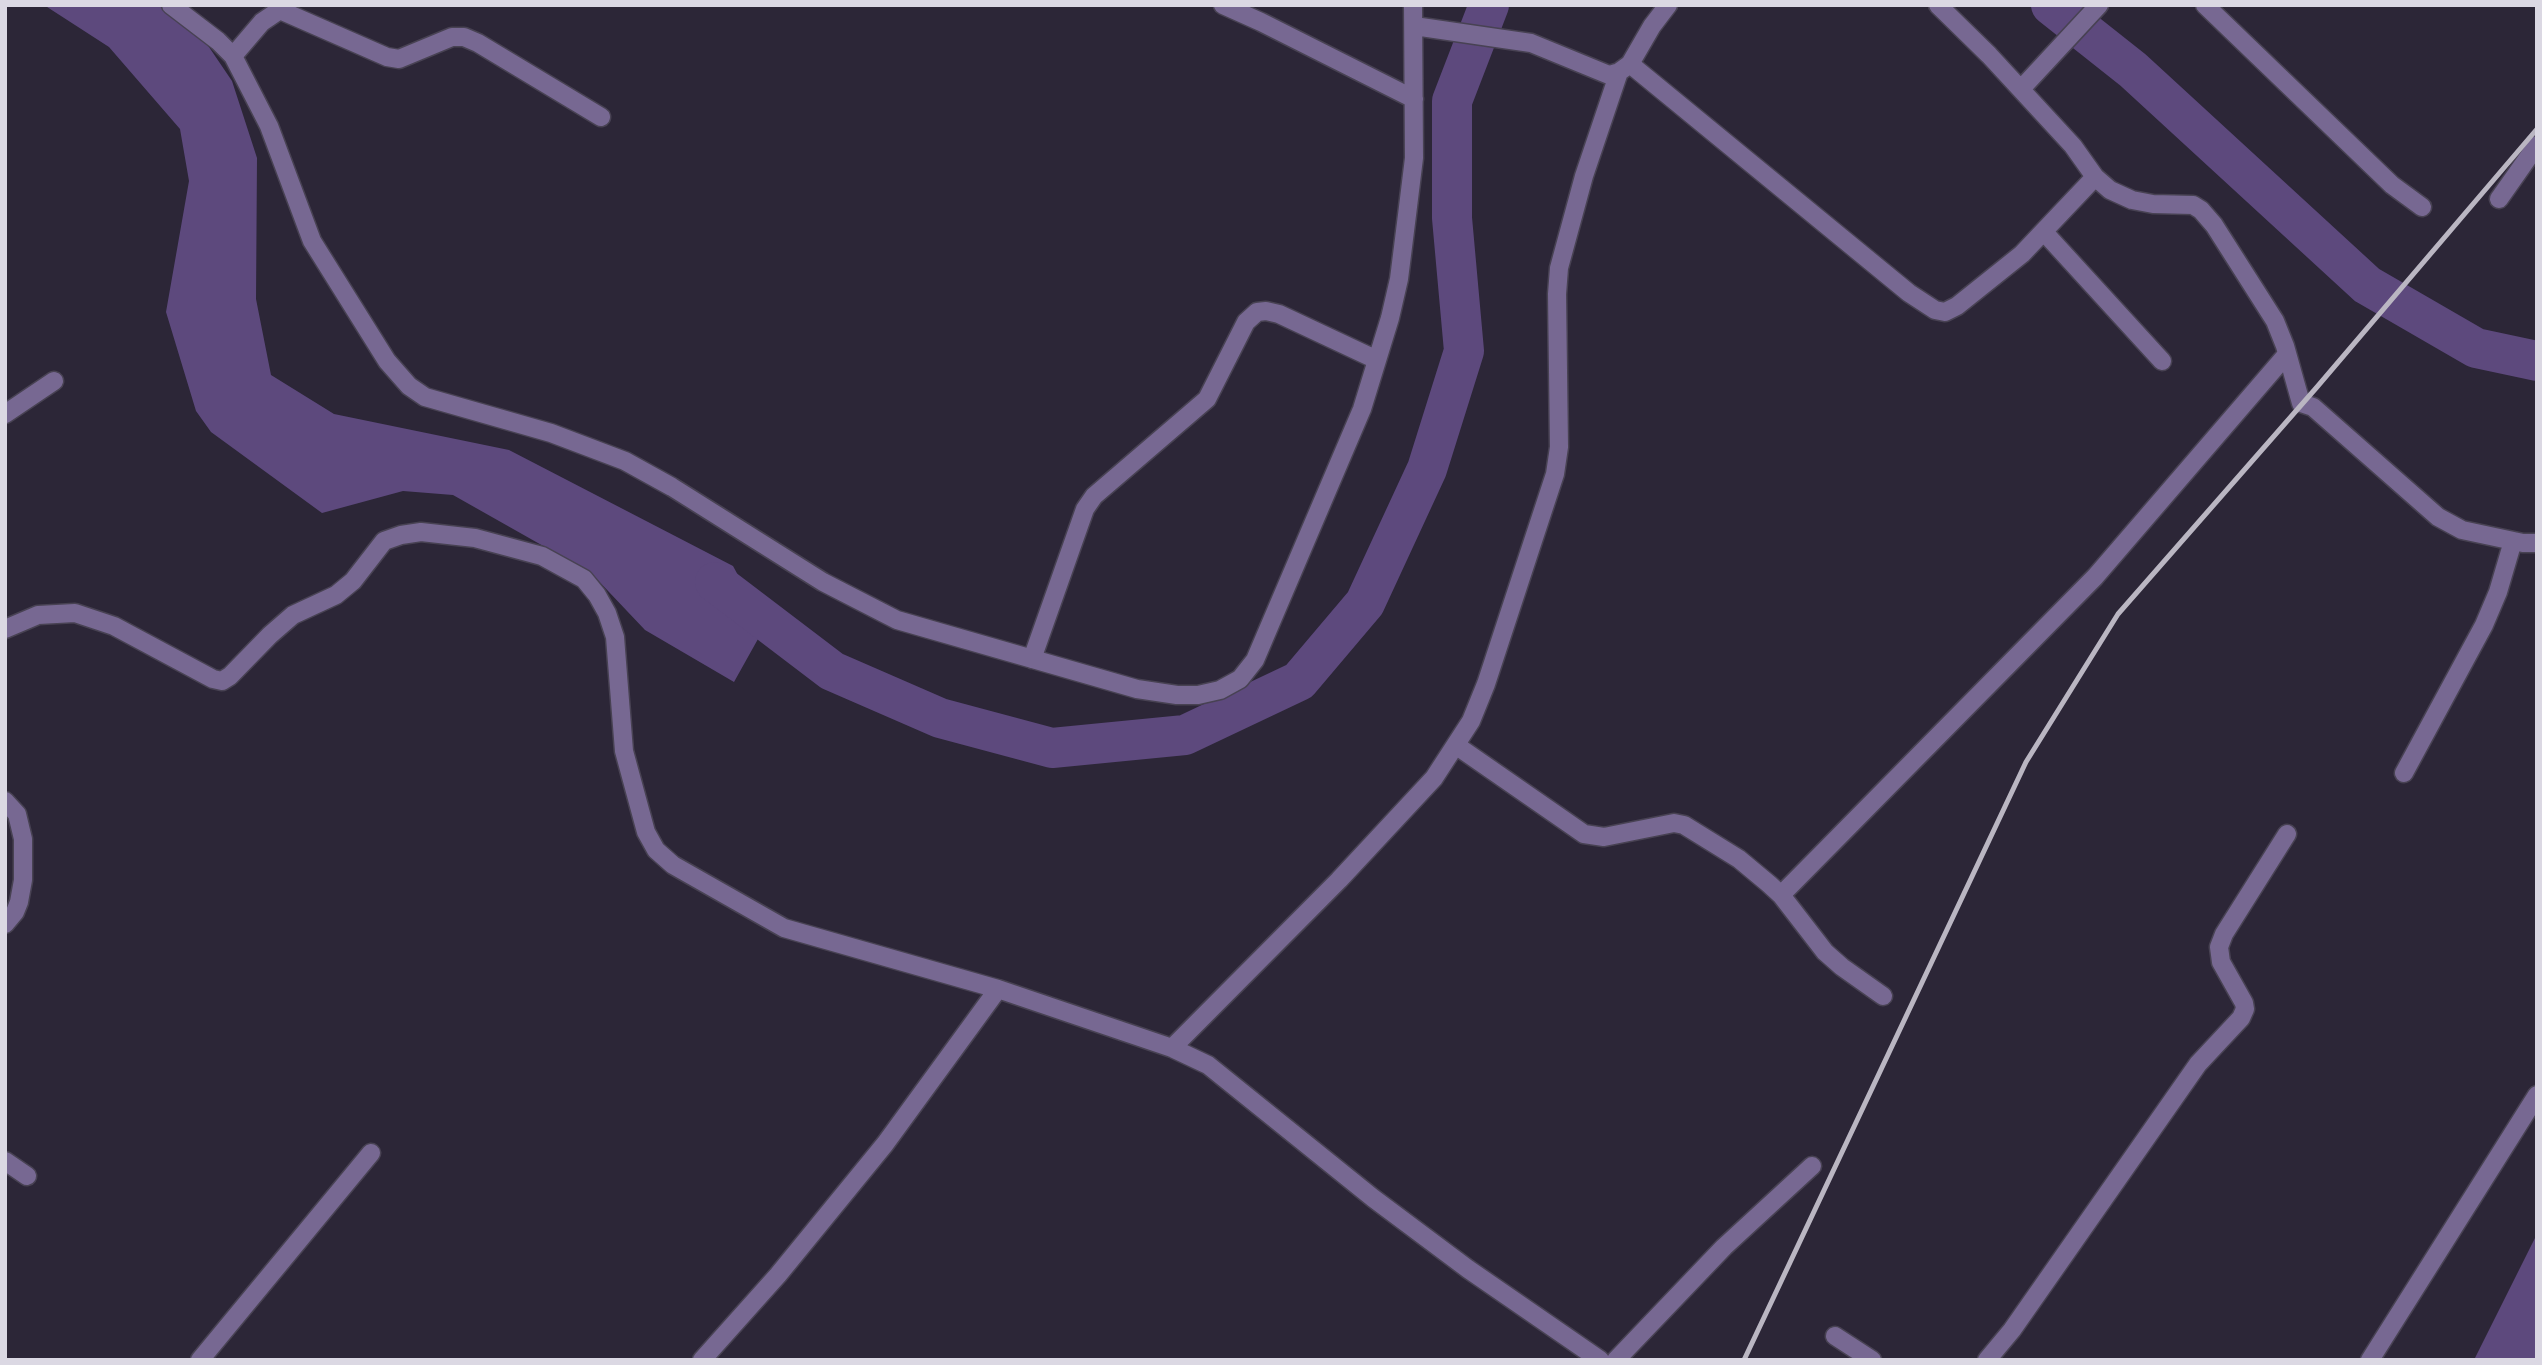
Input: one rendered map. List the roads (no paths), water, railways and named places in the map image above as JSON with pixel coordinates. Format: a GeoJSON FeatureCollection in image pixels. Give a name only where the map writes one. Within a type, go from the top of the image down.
{"type":"FeatureCollection","features":[{"type":"Feature","properties":{"kind":"street"},"geometry":{"type":"LineString","coordinates":[[171,5],[233,56],[269,126],[312,242],[387,361],[410,386],[425,397],[551,433],[625,460],[823,582],[897,620],[1137,689],[1177,695],[1198,695],[1220,690],[1240,678],[1255,660],[1362,409],[1399,279],[1414,159],[1413,5]]}},
{"type":"Feature","properties":{"kind":"street"},"geometry":{"type":"LineString","coordinates":[[1223,5],[1414,99]]}},
{"type":"Feature","properties":{"kind":"street"},"geometry":{"type":"LineString","coordinates":[[1261,22],[1270,5]]}},
{"type":"Feature","properties":{"kind":"street"},"geometry":{"type":"LineString","coordinates":[[1172,1048],[1339,880],[1434,778],[1471,721],[1486,684],[1556,474],[1559,447],[1559,268],[1584,176],[1625,68],[1668,5]]}},
{"type":"Feature","properties":{"kind":"street"},"geometry":{"type":"LineString","coordinates":[[1938,5],[2021,89],[2073,146],[2095,177],[2110,190],[2132,200],[2153,204],[2193,205],[2201,210],[2214,225],[2275,321],[2301,403],[2313,407],[2438,517],[2462,530],[2513,541],[2537,543]]}},
{"type":"Feature","properties":{"kind":"street"},"geometry":{"type":"LineString","coordinates":[[2021,89],[2099,5]]}},
{"type":"Feature","properties":{"kind":"street"},"geometry":{"type":"LineString","coordinates":[[2205,5],[2392,185],[2422,207]]}},
{"type":"Feature","properties":{"kind":"street"},"geometry":{"type":"LineString","coordinates":[[233,56],[262,22],[284,8],[387,57],[399,59],[452,37],[464,37],[601,117]]}},
{"type":"Feature","properties":{"kind":"street"},"geometry":{"type":"LineString","coordinates":[[1414,26],[1531,43],[1609,75],[1625,68]]}},
{"type":"Feature","properties":{"kind":"street"},"geometry":{"type":"LineString","coordinates":[[1625,68],[1909,293],[1935,310],[1945,312],[1957,306],[2022,254],[2095,177]]}},
{"type":"Feature","properties":{"kind":"street"},"geometry":{"type":"LineString","coordinates":[[2500,200],[2537,145]]}},
{"type":"Feature","properties":{"kind":"street"},"geometry":{"type":"LineString","coordinates":[[2044,232],[2162,361]]}},
{"type":"Feature","properties":{"kind":"street"},"geometry":{"type":"LineString","coordinates":[[1032,659],[1085,509],[1094,496],[1207,399],[1246,322],[1257,312],[1279,314],[1377,360]]}},
{"type":"Feature","properties":{"kind":"street"},"geometry":{"type":"LineString","coordinates":[[1781,895],[2095,577],[2287,354]]}},
{"type":"Feature","properties":{"kind":"street"},"geometry":{"type":"LineString","coordinates":[[5,414],[54,381]]}},
{"type":"Feature","properties":{"kind":"street"},"geometry":{"type":"LineString","coordinates":[[5,629],[38,615],[75,613],[114,626],[213,679],[222,681],[293,615],[336,595],[352,581],[384,541],[421,532],[475,538],[542,556],[584,579],[607,613],[615,637],[624,751],[646,832],[656,850],[673,865],[784,929],[998,989],[1172,1048],[1208,1065],[1373,1198],[1468,1269],[1600,1360]]}},
{"type":"Feature","properties":{"kind":"street"},"geometry":{"type":"LineString","coordinates":[[2403,773],[2484,625],[2498,592],[2513,541]]}},
{"type":"Feature","properties":{"kind":"street"},"geometry":{"type":"LineString","coordinates":[[1457,746],[1584,834],[1604,837],[1674,823],[1684,824],[1739,859],[1781,895],[1825,952],[1883,996]]}},
{"type":"Feature","properties":{"kind":"street"},"geometry":{"type":"LineString","coordinates":[[5,800],[17,814],[23,839],[23,880],[19,902],[5,924]]}},
{"type":"Feature","properties":{"kind":"street"},"geometry":{"type":"LineString","coordinates":[[1987,1360],[2012,1330],[2199,1064],[2241,1018],[2245,1009],[2244,1003],[2221,962],[2219,947],[2224,934],[2287,834]]}},
{"type":"Feature","properties":{"kind":"street"},"geometry":{"type":"LineString","coordinates":[[702,1360],[778,1275],[885,1144],[998,989]]}},
{"type":"Feature","properties":{"kind":"street"},"geometry":{"type":"LineString","coordinates":[[2370,1360],[2537,1095]]}},
{"type":"Feature","properties":{"kind":"street"},"geometry":{"type":"LineString","coordinates":[[200,1360],[371,1153]]}},
{"type":"Feature","properties":{"kind":"street"},"geometry":{"type":"LineString","coordinates":[[5,1161],[27,1176]]}},
{"type":"Feature","properties":{"kind":"street"},"geometry":{"type":"LineString","coordinates":[[1616,1360],[1724,1247],[1812,1166]]}},
{"type":"Feature","properties":{"kind":"street"},"geometry":{"type":"LineString","coordinates":[[1835,1336],[1872,1360]]}},
{"type":"Feature","properties":{"kind":"waterway"},"geometry":{"type":"LineString","coordinates":[[715,582],[832,671],[940,718],[1052,748],[1185,735],[1299,681],[1365,603],[1427,469],[1464,351],[1452,218],[1452,101],[1489,5]]}},
{"type":"Feature","properties":{"kind":"waterway"},"geometry":{"type":"LineString","coordinates":[[2051,5],[2133,70],[2367,285],[2476,348],[2537,361]]}},
{"type":"Feature","properties":{"kind":"railway"},"geometry":{"type":"LineString","coordinates":[[1744,1360],[2026,762],[2118,614],[2317,387],[2537,129]]}}]}
